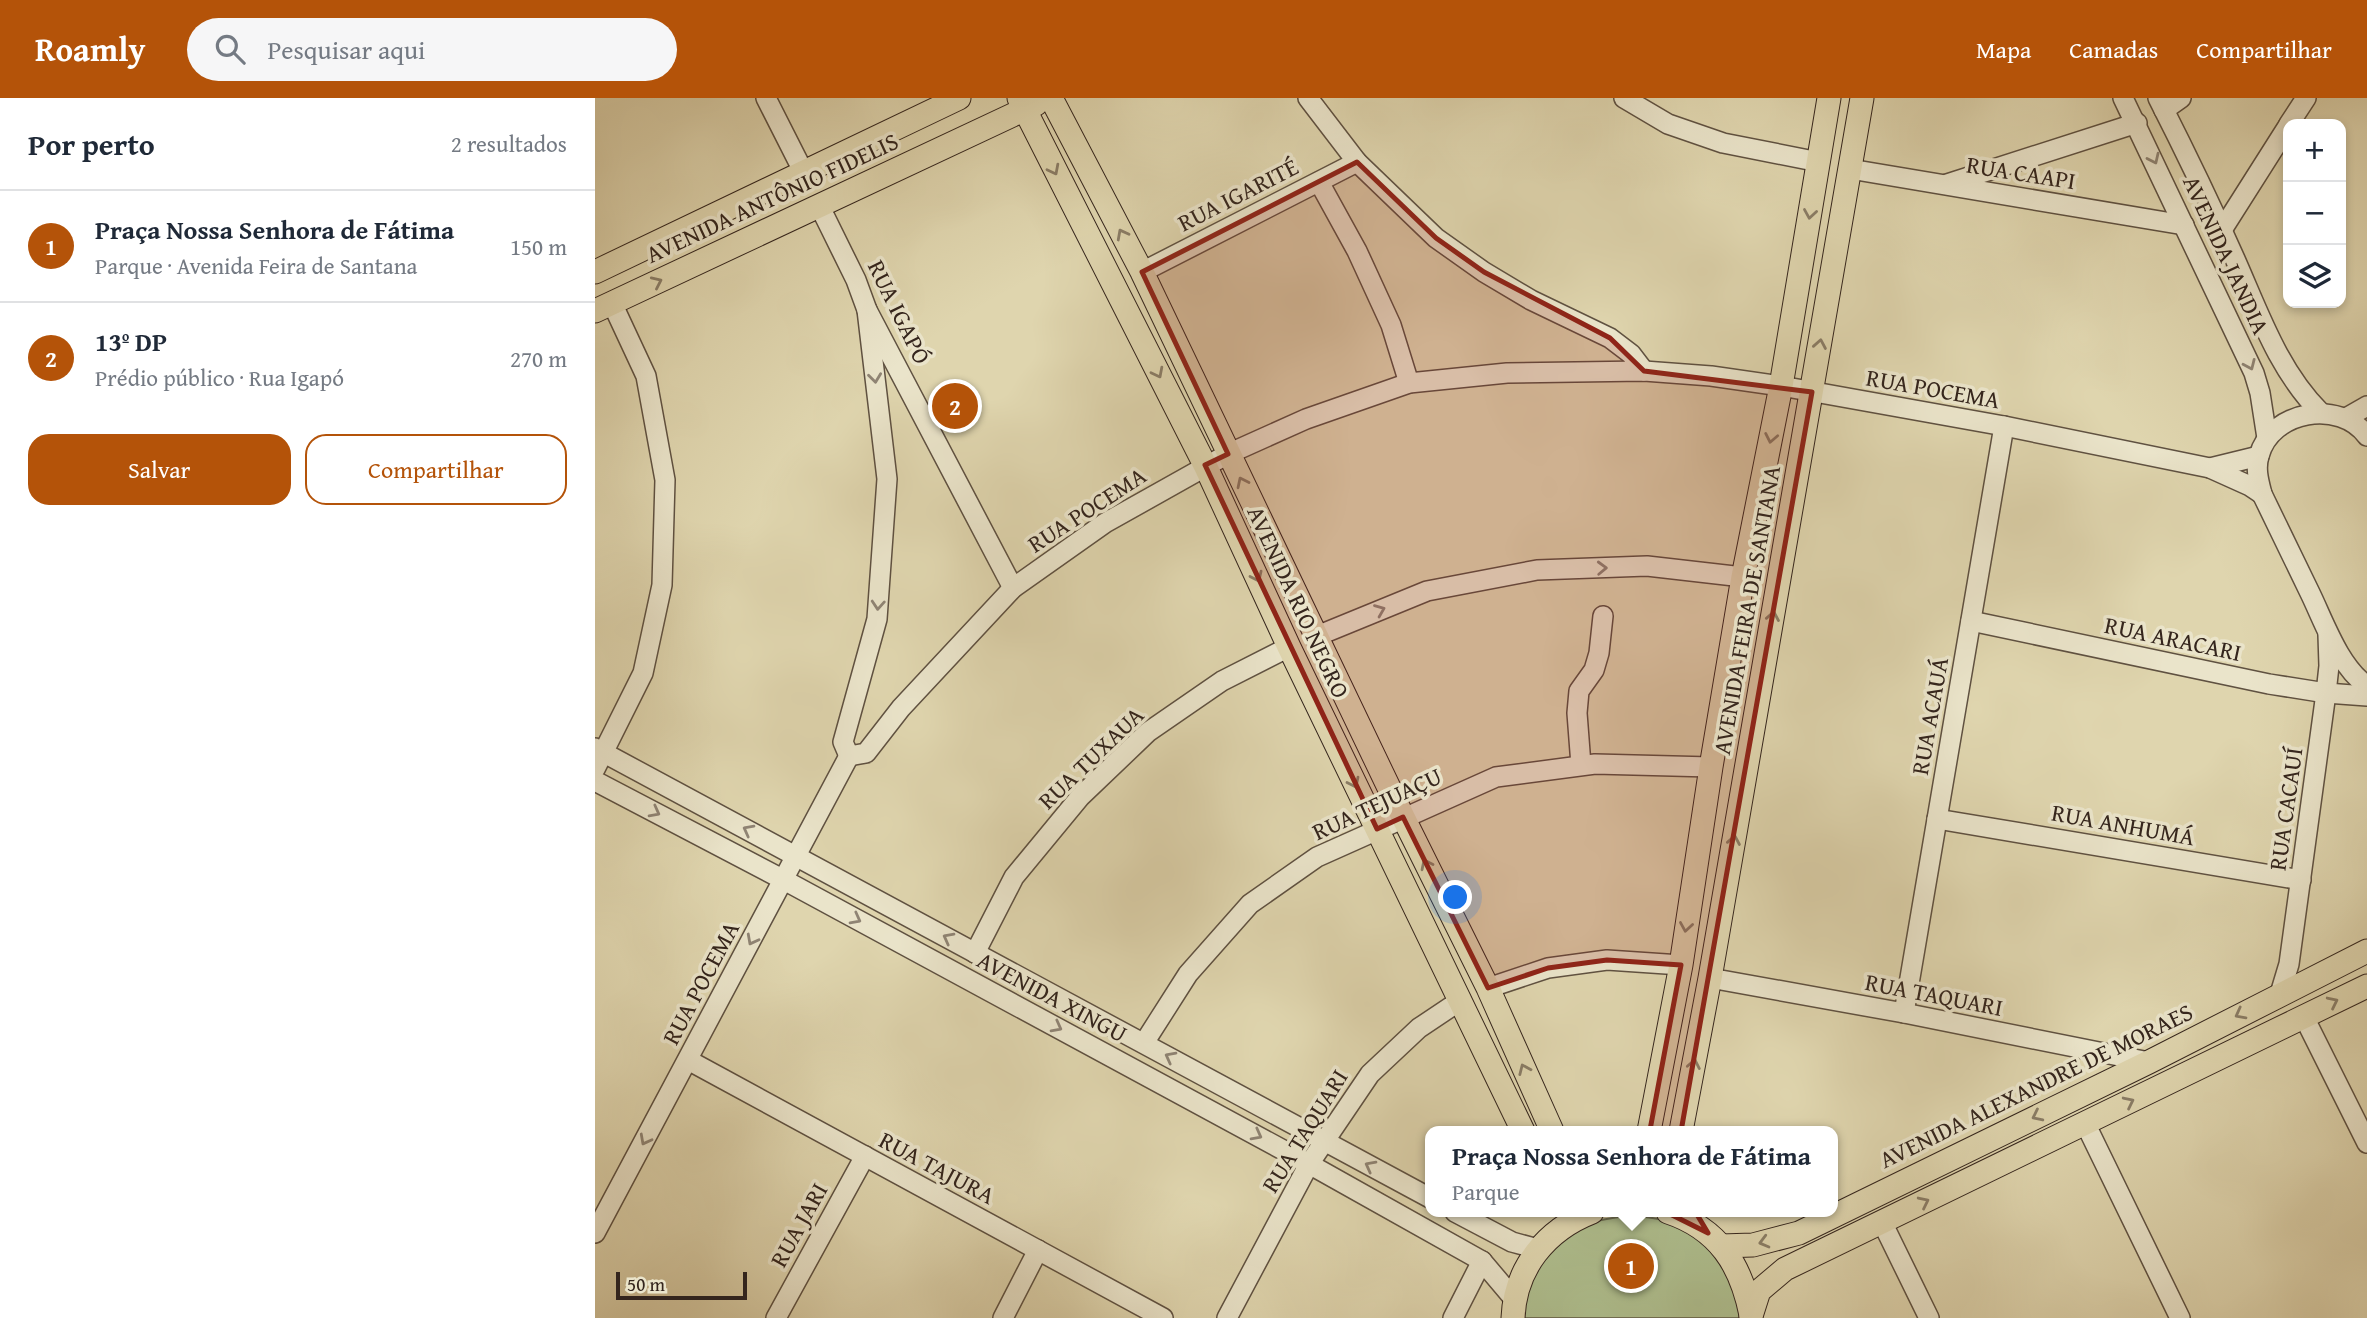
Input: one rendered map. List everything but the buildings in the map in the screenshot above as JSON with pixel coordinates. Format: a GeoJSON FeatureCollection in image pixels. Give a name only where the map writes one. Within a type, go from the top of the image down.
{"type":"FeatureCollection","features":[{"type":"Feature","properties":{"kind":"main road","name":"AVENIDA ANTÔNIO FIDELIS"},"geometry":{"type":"LineString","coordinates":[[595,272],[959,98]]}},
{"type":"Feature","properties":{"kind":"main road","name":"AVENIDA ANTÔNIO FIDELIS"},"geometry":{"type":"LineString","coordinates":[[604,307],[819,205],[1021,104],[1049,98]]}},
{"type":"Feature","properties":{"kind":"main road","name":"AVENIDA RIO NEGRO"},"geometry":{"type":"LineString","coordinates":[[1049,98],[1142,272],[1403,817],[1488,988],[1550,1126]]}},
{"type":"Feature","properties":{"kind":"main road","name":"AVENIDA FEIRA DE SANTANA"},"geometry":{"type":"LineString","coordinates":[[1651,1126],[1681,965],[1711,767],[1781,386],[1829,98]]}},
{"type":"Feature","properties":{"kind":"main road","name":"AVENIDA FEIRA DE SANTANA"},"geometry":{"type":"LineString","coordinates":[[1682,1126],[1862,98]]}},
{"type":"Feature","properties":{"kind":"main road","name":"AVENIDA RIO NEGRO"},"geometry":{"type":"LineString","coordinates":[[1021,104],[1205,465],[1289,647],[1521,1126]]}},
{"type":"Feature","properties":{"kind":"main road"},"geometry":{"type":"LineString","coordinates":[[713,255],[753,223],[791,204],[804,190],[804,173]]}},
{"type":"Feature","properties":{"kind":"main road","name":"AVENIDA ALEXANDRE DE MORAES"},"geometry":{"type":"LineString","coordinates":[[1838,1213],[2149,1062],[2367,951]]}},
{"type":"Feature","properties":{"kind":"main road"},"geometry":{"type":"LineString","coordinates":[[1751,1317],[1759,1291],[1785,1269],[2367,986]]}},
{"type":"Feature","properties":{"kind":"main road"},"geometry":{"type":"LineString","coordinates":[[1513,1308],[1523,1273],[1556,1221],[1579,1217]]}},
{"type":"Feature","properties":{"kind":"main road"},"geometry":{"type":"LineString","coordinates":[[1684,1217],[1715,1239]]}},
{"type":"Feature","properties":{"kind":"main road"},"geometry":{"type":"LineString","coordinates":[[1699,1217],[1736,1267],[1746,1291],[1751,1317]]}},
{"type":"Feature","properties":{"kind":"main road","name":"AVENIDA ALEXANDRE DE MORAES"},"geometry":{"type":"LineString","coordinates":[[1715,1239],[1753,1245],[1799,1233],[1830,1217]]}},
{"type":"Feature","properties":{"kind":"street"},"geometry":{"type":"LineString","coordinates":[[766,98],[804,173]]}},
{"type":"Feature","properties":{"kind":"street"},"geometry":{"type":"LineString","coordinates":[[1308,98],[1357,162],[1436,238],[1519,293],[1610,338],[1632,354],[1644,372]]}},
{"type":"Feature","properties":{"kind":"street"},"geometry":{"type":"LineString","coordinates":[[1624,98],[1668,124],[1723,143],[1819,162]]}},
{"type":"Feature","properties":{"kind":"street","name":"AVENIDA JANDIA"},"geometry":{"type":"LineString","coordinates":[[2123,98],[2254,373],[2267,438]]}},
{"type":"Feature","properties":{"kind":"street"},"geometry":{"type":"LineString","coordinates":[[2161,104],[2181,98]]}},
{"type":"Feature","properties":{"kind":"street"},"geometry":{"type":"LineString","coordinates":[[2293,119],[2306,98]]}},
{"type":"Feature","properties":{"kind":"street","name":"AVENIDA JANDIA"},"geometry":{"type":"LineString","coordinates":[[2161,104],[2222,230],[2281,363],[2304,396],[2321,413]]}},
{"type":"Feature","properties":{"kind":"street"},"geometry":{"type":"LineString","coordinates":[[1943,185],[2137,123]]}},
{"type":"Feature","properties":{"kind":"street"},"geometry":{"type":"LineString","coordinates":[[2222,230],[2283,134]]}},
{"type":"Feature","properties":{"kind":"street","name":"RUA IGARITÉ"},"geometry":{"type":"LineString","coordinates":[[1142,272],[1357,162]]}},
{"type":"Feature","properties":{"kind":"street","name":"RUA CAAPI"},"geometry":{"type":"LineString","coordinates":[[1850,169],[2184,225]]}},
{"type":"Feature","properties":{"kind":"street"},"geometry":{"type":"LineString","coordinates":[[1319,182],[1357,251],[1391,325],[1409,383]]}},
{"type":"Feature","properties":{"kind":"street","name":"RUA IGAPÓ"},"geometry":{"type":"LineString","coordinates":[[819,205],[856,280],[867,310],[1013,588]]}},
{"type":"Feature","properties":{"kind":"street"},"geometry":{"type":"LineString","coordinates":[[598,757],[643,673],[662,585],[665,480],[646,376],[604,307]]}},
{"type":"Feature","properties":{"kind":"street","name":"RUA POCEMA"},"geometry":{"type":"LineString","coordinates":[[849,756],[843,742],[877,619],[887,479],[867,310]]}},
{"type":"Feature","properties":{"kind":"street","name":"RUA POCEMA"},"geometry":{"type":"LineString","coordinates":[[595,1233],[849,756],[866,752],[901,708],[1013,588],[1105,523],[1205,465],[1306,419],[1409,383],[1507,373],[1644,372],[1710,376],[2004,426],[2210,468],[2251,486],[2262,494]]}},
{"type":"Feature","properties":{"kind":"street"},"geometry":{"type":"LineString","coordinates":[[2346,418],[2367,406]]}},
{"type":"Feature","properties":{"kind":"street"},"geometry":{"type":"LineString","coordinates":[[2367,436],[2346,418],[2321,413],[2302,416],[2283,425],[2267,438],[2259,456],[2257,475],[2262,494],[2328,629],[2346,663],[2367,686]]}},
{"type":"Feature","properties":{"kind":"street","name":"RUA ACAUÁ"},"geometry":{"type":"LineString","coordinates":[[1904,1013],[2004,426]]}},
{"type":"Feature","properties":{"kind":"street","name":"RUA POCEMA"},"geometry":{"type":"LineString","coordinates":[[2210,468],[2259,456]]}},
{"type":"Feature","properties":{"kind":"street"},"geometry":{"type":"LineString","coordinates":[[1317,636],[1427,591],[1537,570],[1647,566],[1744,577]]}},
{"type":"Feature","properties":{"kind":"street"},"geometry":{"type":"LineString","coordinates":[[1581,765],[1577,713],[1579,691],[1594,670],[1603,617]]}},
{"type":"Feature","properties":{"kind":"street","name":"RUA ARACARI"},"geometry":{"type":"LineString","coordinates":[[1971,621],[2269,684],[2367,696]]}},
{"type":"Feature","properties":{"kind":"street","name":"RUA CACAUÍ"},"geometry":{"type":"LineString","coordinates":[[2280,994],[2289,964],[2326,693],[2329,666],[2328,629]]}},
{"type":"Feature","properties":{"kind":"street","name":"RUA TUXAUA"},"geometry":{"type":"LineString","coordinates":[[975,953],[1014,877],[1080,797],[1148,732],[1222,681],[1289,647]]}},
{"type":"Feature","properties":{"kind":"street","name":"AVENIDA XINGU"},"geometry":{"type":"LineString","coordinates":[[598,757],[797,856],[1425,1195]]}},
{"type":"Feature","properties":{"kind":"street","name":"RUA TEJUAÇU"},"geometry":{"type":"LineString","coordinates":[[1144,1043],[1188,974],[1250,904],[1317,857],[1496,777],[1581,765],[1711,767]]}},
{"type":"Feature","properties":{"kind":"street","name":"AVENIDA XINGU"},"geometry":{"type":"LineString","coordinates":[[595,781],[1309,1164],[1482,1262],[1513,1308]]}},
{"type":"Feature","properties":{"kind":"street","name":"RUA ANHUMÁ"},"geometry":{"type":"LineString","coordinates":[[1937,818],[2301,880]]}},
{"type":"Feature","properties":{"kind":"street"},"geometry":{"type":"LineString","coordinates":[[1488,988],[1548,968],[1607,960],[1681,965]]}},
{"type":"Feature","properties":{"kind":"street","name":"RUA TAQUARI"},"geometry":{"type":"LineString","coordinates":[[1710,978],[2149,1062]]}},
{"type":"Feature","properties":{"kind":"street","name":"RUA TAQUARI"},"geometry":{"type":"LineString","coordinates":[[1227,1318],[1323,1140],[1370,1074],[1419,1028],[1461,1000]]}},
{"type":"Feature","properties":{"kind":"street"},"geometry":{"type":"LineString","coordinates":[[2304,1017],[2367,1143]]}},
{"type":"Feature","properties":{"kind":"street","name":"RUA TAJURA"},"geometry":{"type":"LineString","coordinates":[[688,1060],[1163,1318]]}},
{"type":"Feature","properties":{"kind":"street"},"geometry":{"type":"LineString","coordinates":[[2085,1123],[2180,1318]]}},
{"type":"Feature","properties":{"kind":"street","name":"RUA JARI"},"geometry":{"type":"LineString","coordinates":[[776,1318],[865,1156]]}},
{"type":"Feature","properties":{"kind":"street"},"geometry":{"type":"LineString","coordinates":[[1838,1201],[1856,1204]]}},
{"type":"Feature","properties":{"kind":"street"},"geometry":{"type":"LineString","coordinates":[[1464,1217],[1512,1242],[1538,1249]]}},
{"type":"Feature","properties":{"kind":"street"},"geometry":{"type":"LineString","coordinates":[[1882,1222],[1929,1318]]}},
{"type":"Feature","properties":{"kind":"street"},"geometry":{"type":"LineString","coordinates":[[1003,1318],[1038,1250]]}},
{"type":"Feature","properties":{"kind":"street"},"geometry":{"type":"LineString","coordinates":[[1453,1318],[1482,1262]]}},
{"type":"Feature","properties":{"kind":"highlighted area"},"geometry":{"type":"Polygon","coordinates":[[[1357,162],[1436,238],[1484,272],[1610,338],[1644,371],[1812,392],[1680,1137],[1686,1196],[1708,1233],[1656,1207],[1627,1205],[1640,1183],[1681,965],[1607,960],[1548,968],[1488,988],[1403,817],[1377,829],[1205,465],[1228,454],[1142,272],[1357,162]]]}},
{"type":"Feature","properties":{"kind":"green space"},"geometry":{"type":"Polygon","coordinates":[[[1616,1217],[1652,1218],[1681,1227],[1695,1236],[1707,1246],[1727,1272],[1734,1287],[1740,1318],[1522,1318],[1535,1274],[1552,1249],[1576,1230],[1599,1220],[1616,1217]]]}},
{"type":"Feature","properties":{"kind":"place","name":"13º DP"},"geometry":{"type":"Point","coordinates":[955,406]}},
{"type":"Feature","properties":{"kind":"place","name":"Praça Nossa Senhora de Fátima"},"geometry":{"type":"Point","coordinates":[1631,1266]}}]}
